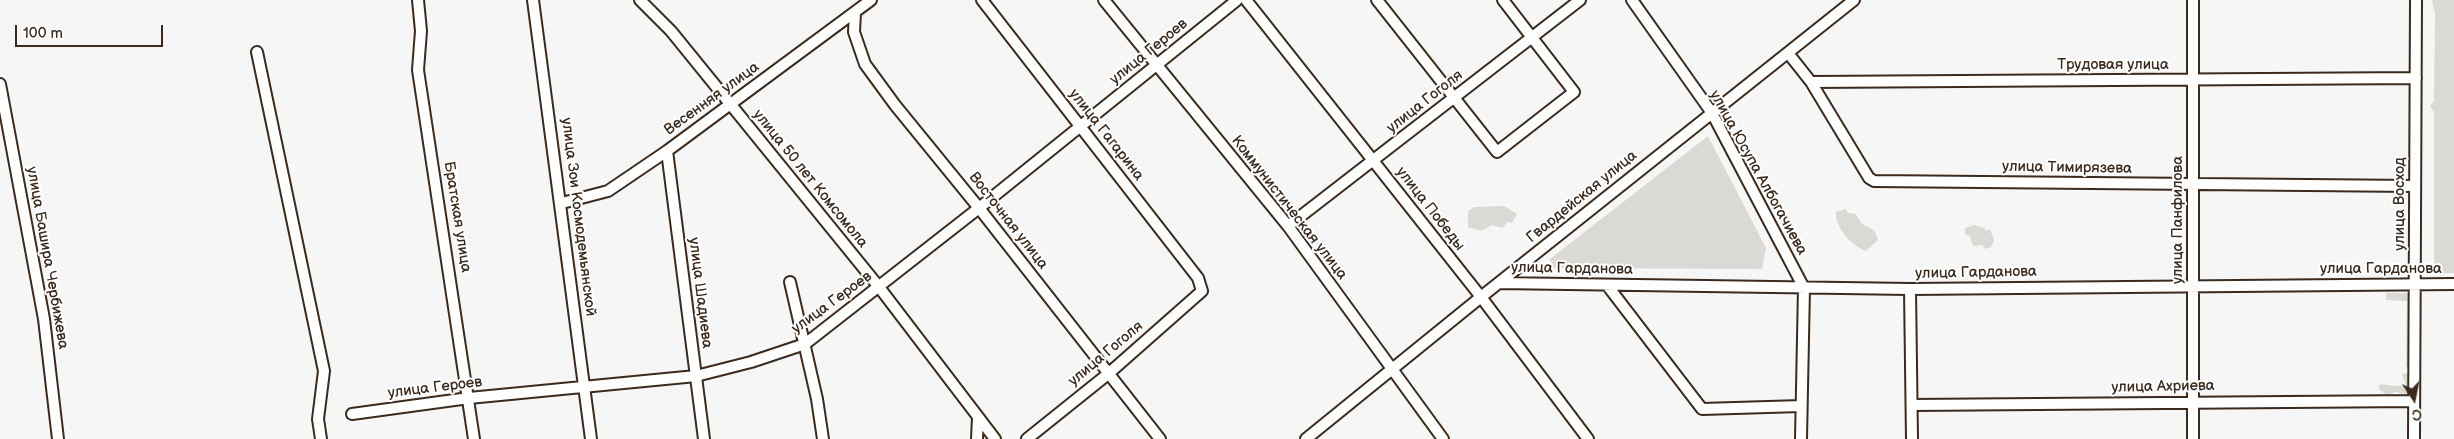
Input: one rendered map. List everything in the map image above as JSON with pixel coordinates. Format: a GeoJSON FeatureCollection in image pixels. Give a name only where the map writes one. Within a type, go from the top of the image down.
{"type":"FeatureCollection","features":[{"type":"Feature","properties":{"kind":"street","name":"Братская улица"},"geometry":{"type":"LineString","coordinates":[[418,0],[421,31],[418,70],[474,439]]}},
{"type":"Feature","properties":{"kind":"street","name":"улица Зои Космодемьянской"},"geometry":{"type":"LineString","coordinates":[[533,0],[562,203],[592,439]]}},
{"type":"Feature","properties":{"kind":"street","name":"улица 50 лет Комсомола"},"geometry":{"type":"LineString","coordinates":[[640,0],[671,31],[879,287],[995,439]]}},
{"type":"Feature","properties":{"kind":"street","name":"Весенняя улица"},"geometry":{"type":"LineString","coordinates":[[562,203],[608,191],[667,151],[871,0]]}},
{"type":"Feature","properties":{"kind":"street","name":"улица Гагарина"},"geometry":{"type":"LineString","coordinates":[[982,0],[1198,278],[1202,291]]}},
{"type":"Feature","properties":{"kind":"street","name":"Коммунистическая улица"},"geometry":{"type":"LineString","coordinates":[[1104,0],[1288,226],[1392,371],[1444,439]]}},
{"type":"Feature","properties":{"kind":"street","name":"улица Героев"},"geometry":{"type":"LineString","coordinates":[[352,414],[469,398],[696,376],[751,362],[805,344],[979,208],[1237,0]]}},
{"type":"Feature","properties":{"kind":"street","name":"улица Победы"},"geometry":{"type":"LineString","coordinates":[[1246,0],[1481,297],[1588,439]]}},
{"type":"Feature","properties":{"kind":"street"},"geometry":{"type":"LineString","coordinates":[[1377,0],[1453,99],[1497,152],[1574,92],[1503,0]]}},
{"type":"Feature","properties":{"kind":"street","name":"улица Гоголя"},"geometry":{"type":"LineString","coordinates":[[1288,226],[1580,0]]}},
{"type":"Feature","properties":{"kind":"street","name":"улица Юсупа Албогачиева"},"geometry":{"type":"LineString","coordinates":[[1632,0],[1712,113],[1804,288]]}},
{"type":"Feature","properties":{"kind":"street","name":"Гвардейская улица"},"geometry":{"type":"LineString","coordinates":[[1313,437],[1481,297],[1854,0]]}},
{"type":"Feature","properties":{"kind":"street","name":"улица Панфилова"},"geometry":{"type":"LineString","coordinates":[[2193,0],[2194,439]]}},
{"type":"Feature","properties":{"kind":"street","name":"улица Восход"},"geometry":{"type":"LineString","coordinates":[[2414,439],[2416,0]]}},
{"type":"Feature","properties":{"kind":"street","name":"Восточная улица"},"geometry":{"type":"LineString","coordinates":[[855,13],[854,32],[865,64],[895,105],[979,208],[1160,439]]}},
{"type":"Feature","properties":{"kind":"street"},"geometry":{"type":"LineString","coordinates":[[257,52],[324,371],[318,419],[321,439]]}},
{"type":"Feature","properties":{"kind":"street","name":"улица Тимирязева"},"geometry":{"type":"LineString","coordinates":[[1788,53],[1811,82],[1868,178],[1874,181],[2416,186]]}},
{"type":"Feature","properties":{"kind":"street","name":"Трудовая улица"},"geometry":{"type":"LineString","coordinates":[[1811,82],[2416,78]]}},
{"type":"Feature","properties":{"kind":"street","name":"улица Башира Чербижева"},"geometry":{"type":"LineString","coordinates":[[0,84],[44,319],[58,439]]}},
{"type":"Feature","properties":{"kind":"street","name":"улица Шадиева"},"geometry":{"type":"LineString","coordinates":[[667,151],[704,439]]}},
{"type":"Feature","properties":{"kind":"street"},"geometry":{"type":"LineString","coordinates":[[790,282],[818,399],[823,439]]}},
{"type":"Feature","properties":{"kind":"street","name":"улица Гарданова"},"geometry":{"type":"LineString","coordinates":[[1499,283],[1910,289],[2454,284]]}},
{"type":"Feature","properties":{"kind":"street"},"geometry":{"type":"LineString","coordinates":[[1607,285],[1702,410],[1801,406]]}},
{"type":"Feature","properties":{"kind":"street"},"geometry":{"type":"LineString","coordinates":[[1801,439],[1804,288]]}},
{"type":"Feature","properties":{"kind":"street"},"geometry":{"type":"LineString","coordinates":[[1910,289],[1912,439]]}},
{"type":"Feature","properties":{"kind":"street","name":"улица Гоголя"},"geometry":{"type":"LineString","coordinates":[[1027,439],[1108,374],[1202,291]]}},
{"type":"Feature","properties":{"kind":"street","name":"улица Ахриева"},"geometry":{"type":"LineString","coordinates":[[1912,405],[2193,401],[2414,401]]}},
{"type":"Feature","properties":{"kind":"street"},"geometry":{"type":"LineString","coordinates":[[977,439],[978,417]]}},
{"type":"Feature","properties":{"kind":"shaded area"},"geometry":{"type":"Polygon","coordinates":[[[2432,0],[2454,0],[2454,273],[2434,273],[2434,112],[2430,106],[2434,101],[2435,14],[2432,0]]]}},
{"type":"Feature","properties":{"kind":"shaded area"},"geometry":{"type":"Polygon","coordinates":[[[1708,136],[1766,248],[1762,269],[1553,268],[1550,259],[1708,136]]]}},
{"type":"Feature","properties":{"kind":"shaded area"},"geometry":{"type":"Polygon","coordinates":[[[1504,206],[1517,214],[1512,223],[1508,222],[1502,228],[1492,225],[1481,231],[1468,227],[1468,211],[1474,207],[1504,206]]]}},
{"type":"Feature","properties":{"kind":"shaded area"},"geometry":{"type":"Polygon","coordinates":[[[1846,209],[1848,213],[1856,214],[1861,223],[1872,229],[1875,233],[1878,240],[1866,251],[1855,245],[1838,224],[1836,212],[1846,209]]]}},
{"type":"Feature","properties":{"kind":"shaded area"},"geometry":{"type":"Polygon","coordinates":[[[1974,225],[1985,228],[1985,231],[1990,229],[1994,240],[1991,247],[1985,249],[1982,245],[1974,246],[1970,236],[1965,235],[1965,228],[1974,225]]]}},
{"type":"Feature","properties":{"kind":"shaded area"},"geometry":{"type":"Polygon","coordinates":[[[2386,293],[2413,293],[2413,367],[2406,367],[2407,301],[2386,300],[2386,293]]]}},
{"type":"Feature","properties":{"kind":"shaded area"},"geometry":{"type":"Polygon","coordinates":[[[2406,373],[2410,377],[2408,395],[2396,392],[2386,395],[2379,389],[2379,385],[2404,385],[2407,388],[2402,374],[2406,373]]]}}]}
